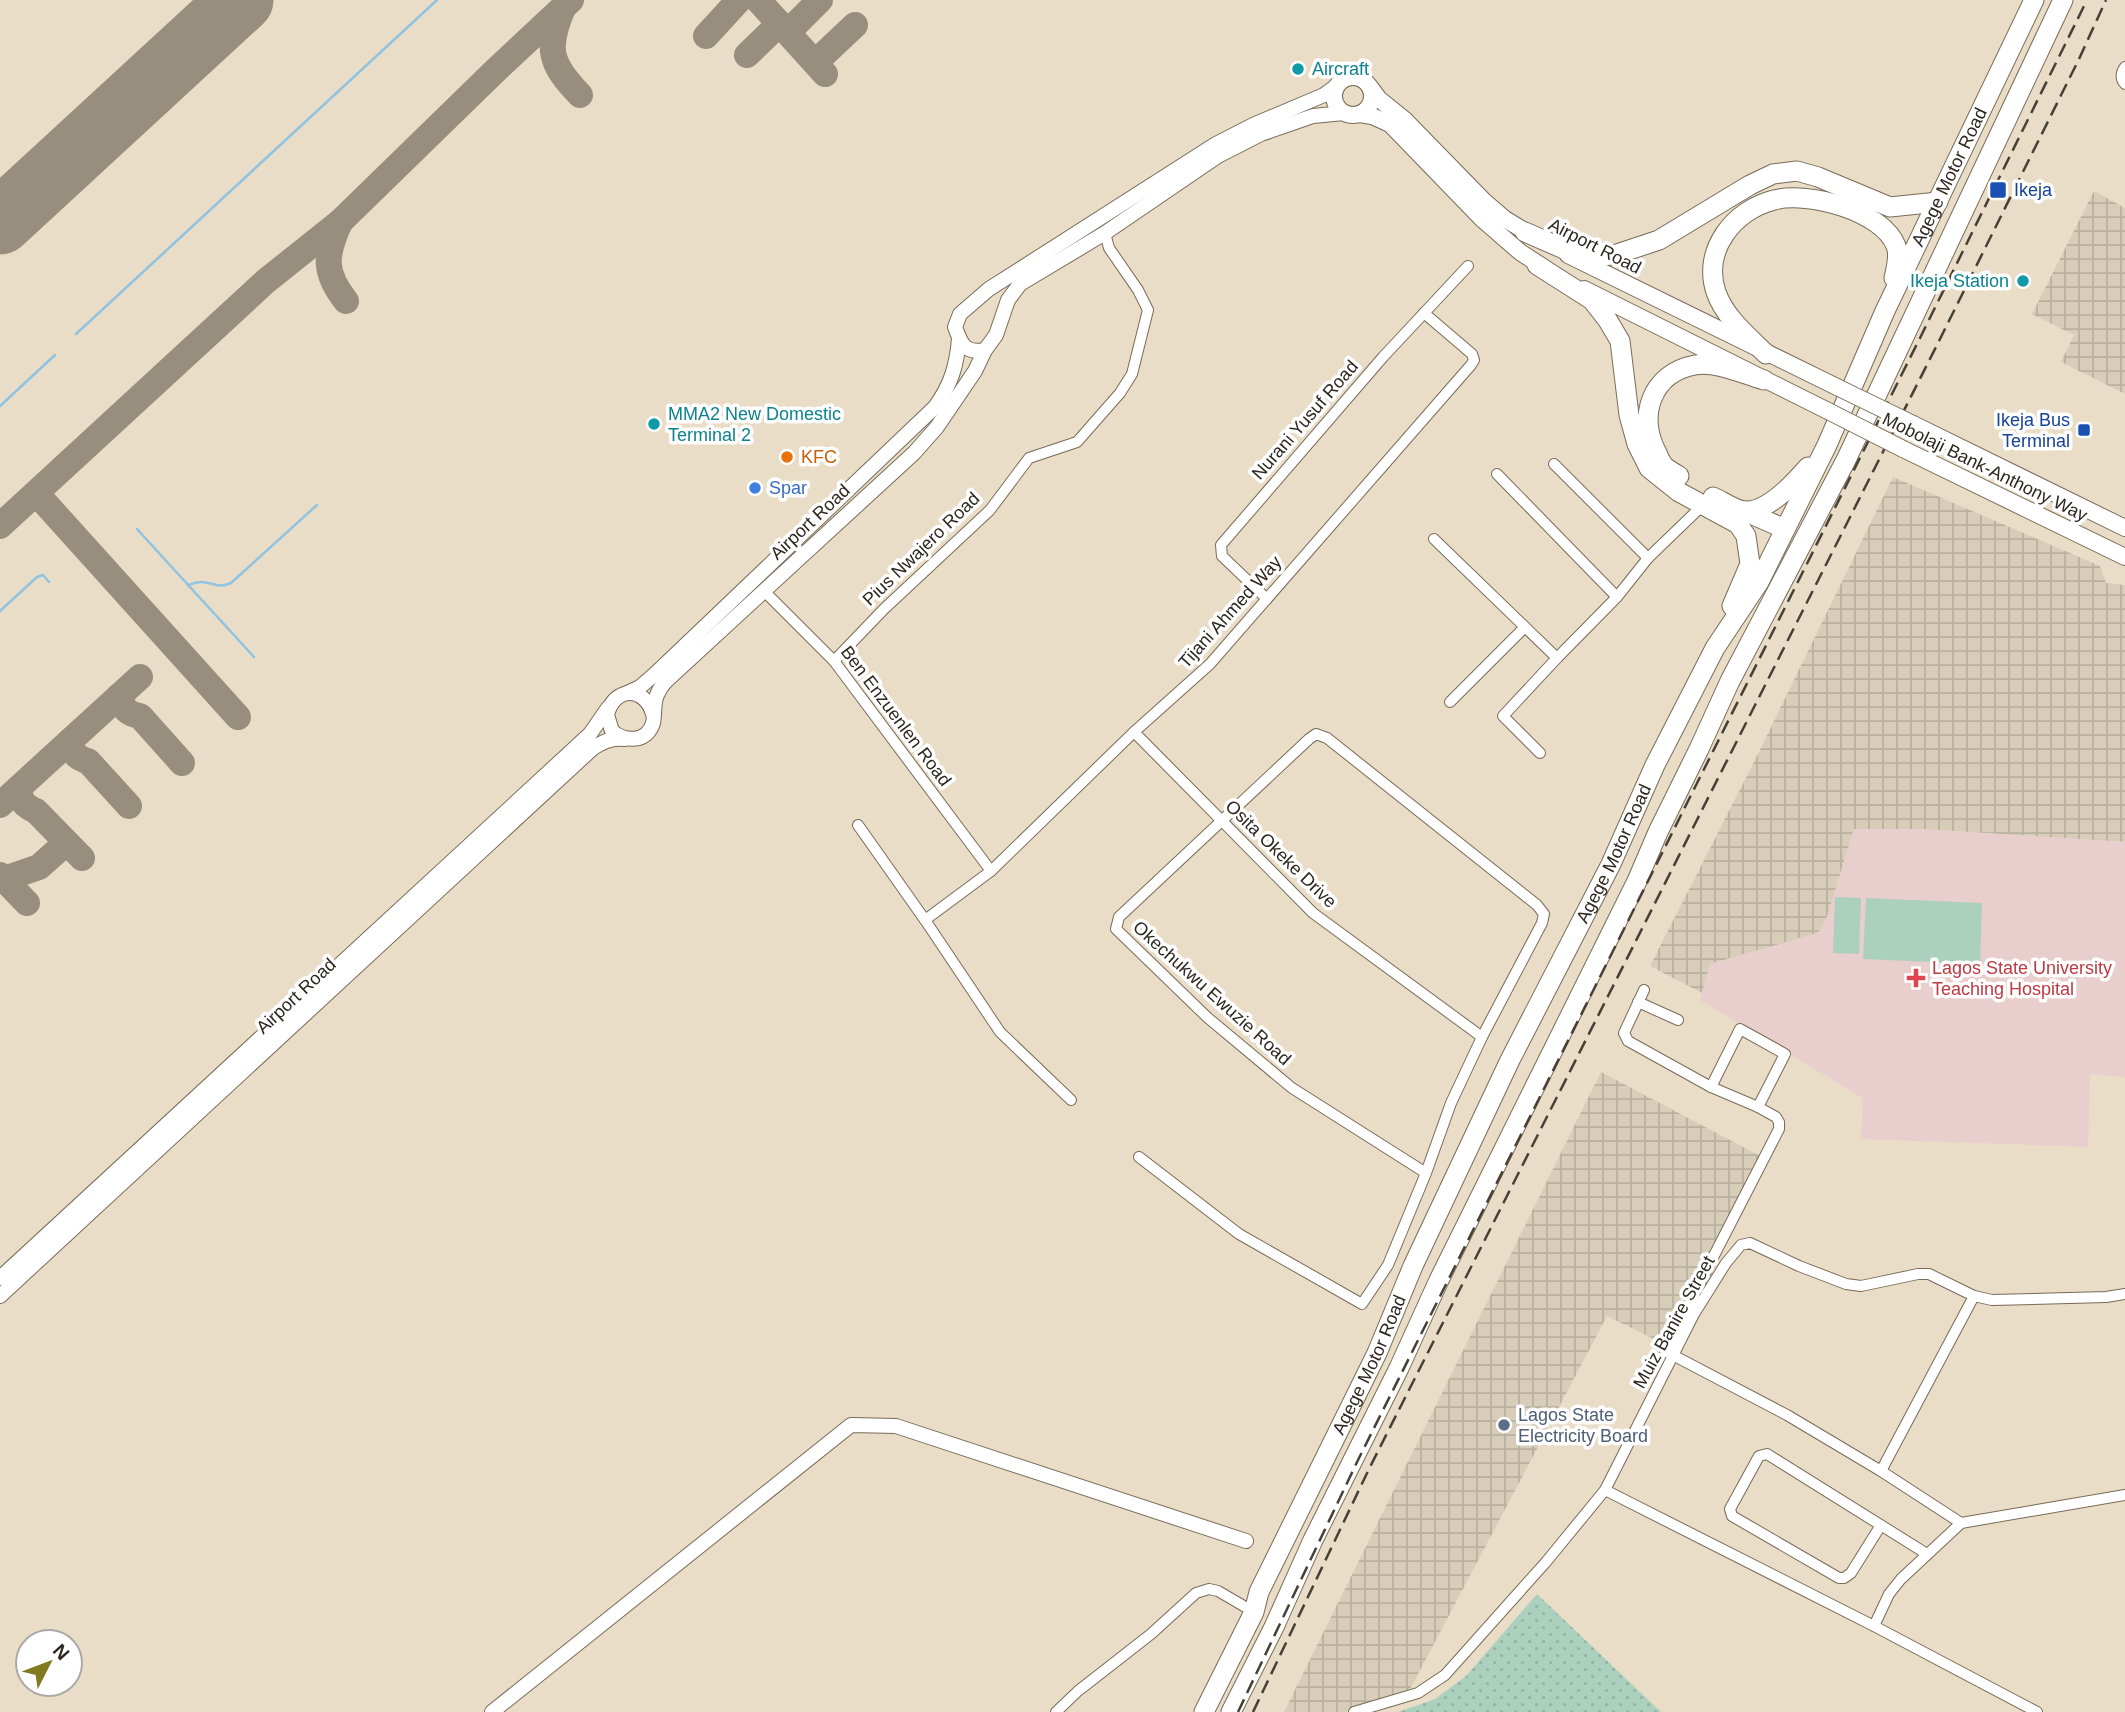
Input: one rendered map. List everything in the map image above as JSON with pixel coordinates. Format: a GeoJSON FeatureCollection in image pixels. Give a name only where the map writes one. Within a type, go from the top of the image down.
{"type":"FeatureCollection","features":[{"type":"Feature","properties":{"kind":"highway","name":"Agege Motor Road"},"geometry":{"type":"LineString","coordinates":[[1204,1712],[1254,1612],[1259,1592],[1377,1353],[1413,1266],[1510,1060],[1611,864],[1655,765],[1715,648],[1759,582],[1827,445],[1885,311],[2034,0]]}},
{"type":"Feature","properties":{"kind":"highway","name":"Agege Motor Road"},"geometry":{"type":"LineString","coordinates":[[1231,1712],[1274,1628],[1313,1539],[1399,1368],[1439,1280],[1637,881],[1730,681],[1846,460],[2063,0]]}},
{"type":"Feature","properties":{"kind":"highway"},"geometry":{"type":"LineString","coordinates":[[1525,232],[1573,253],[1614,255],[1659,240],[1773,174],[1797,171],[1890,207],[1938,202]]}},
{"type":"Feature","properties":{"kind":"highway"},"geometry":{"type":"LineString","coordinates":[[1766,354],[1733,321],[1716,293],[1713,271],[1717,246],[1728,228],[1750,210],[1774,200],[1802,197],[1833,204],[1860,214],[1884,228],[1897,247],[1898,257],[1885,311]]}},
{"type":"Feature","properties":{"kind":"highway"},"geometry":{"type":"LineString","coordinates":[[1537,265],[1592,300],[1606,319],[1619,341],[1629,415],[1637,444],[1649,468],[1679,492],[1702,506],[1741,517],[1790,488],[1827,445]]}},
{"type":"Feature","properties":{"kind":"highway"},"geometry":{"type":"LineString","coordinates":[[1764,380],[1720,367],[1696,365],[1673,373],[1655,389],[1647,415],[1650,441],[1664,466],[1741,517],[1781,537]]}},
{"type":"Feature","properties":{"kind":"highway"},"geometry":{"type":"LineString","coordinates":[[1715,648],[1750,564],[1741,517]]}},
{"type":"Feature","properties":{"kind":"highway"},"geometry":{"type":"LineString","coordinates":[[1413,1266],[1439,1280]]}},
{"type":"Feature","properties":{"kind":"main road"},"geometry":{"type":"LineString","coordinates":[[1352,76],[1364,80],[1370,87],[1372,97],[1367,109],[1313,116],[1261,134],[1218,156],[1105,233],[1020,284],[1008,300],[996,335],[985,350],[975,352],[968,349],[959,338],[955,327],[960,314],[999,282],[1216,144],[1324,95],[1339,82],[1352,76]]}},
{"type":"Feature","properties":{"kind":"main road"},"geometry":{"type":"LineString","coordinates":[[1335,87],[1336,106],[1352,113],[1373,116],[1390,124],[1482,219],[1537,265],[1764,380]]}},
{"type":"Feature","properties":{"kind":"main road","name":"Airport Road"},"geometry":{"type":"LineString","coordinates":[[1370,87],[1484,201],[1525,232],[1839,388]]}},
{"type":"Feature","properties":{"kind":"main road"},"geometry":{"type":"LineString","coordinates":[[973,302],[989,302],[996,306],[1002,316]]}},
{"type":"Feature","properties":{"kind":"main road","name":"Airport Road"},"geometry":{"type":"LineString","coordinates":[[626,693],[640,687],[655,674],[935,407],[947,391],[954,372],[959,338]]}},
{"type":"Feature","properties":{"kind":"main road","name":"Airport Road"},"geometry":{"type":"LineString","coordinates":[[653,713],[655,698],[666,681],[914,453],[949,410],[975,371],[985,350]]}},
{"type":"Feature","properties":{"kind":"main road","name":"Mobolaji Bank-Anthony Way"},"geometry":{"type":"LineString","coordinates":[[1764,380],[2125,557]]}},
{"type":"Feature","properties":{"kind":"main road","name":"Mobolaji Bank-Anthony Way"},"geometry":{"type":"LineString","coordinates":[[1839,388],[2125,528]]}},
{"type":"Feature","properties":{"kind":"main road"},"geometry":{"type":"LineString","coordinates":[[626,693],[641,696],[651,706],[653,713],[649,730],[635,739],[618,736],[608,723],[609,707],[613,700],[626,693]]}},
{"type":"Feature","properties":{"kind":"main road","name":"Airport Road"},"geometry":{"type":"LineString","coordinates":[[0,1278],[590,734],[609,707]]}},
{"type":"Feature","properties":{"kind":"main road","name":"Airport Road"},"geometry":{"type":"LineString","coordinates":[[0,1296],[593,748],[615,738],[626,739]]}},
{"type":"Feature","properties":{"kind":"main road"},"geometry":{"type":"LineString","coordinates":[[492,1712],[851,1426],[896,1426],[1246,1541]]}},
{"type":"Feature","properties":{"kind":"street"},"geometry":{"type":"LineString","coordinates":[[2125,67],[2121,76],[2125,84]]}},
{"type":"Feature","properties":{"kind":"street","name":"Pius Nwajero Road"},"geometry":{"type":"LineString","coordinates":[[834,661],[884,609],[990,510],[1029,457],[1077,442],[1120,393],[1132,374],[1148,310],[1138,290],[1109,248],[1105,233]]}},
{"type":"Feature","properties":{"kind":"street","name":"Nurani Yusuf Road"},"geometry":{"type":"LineString","coordinates":[[1267,599],[1222,556],[1221,544],[1383,357],[1468,266]]}},
{"type":"Feature","properties":{"kind":"street","name":"Tijani Ahmed Way"},"geometry":{"type":"LineString","coordinates":[[925,920],[991,871],[1134,732],[1210,664],[1474,360],[1472,354],[1424,313]]}},
{"type":"Feature","properties":{"kind":"street"},"geometry":{"type":"LineString","coordinates":[[1554,464],[1648,558]]}},
{"type":"Feature","properties":{"kind":"street"},"geometry":{"type":"LineString","coordinates":[[1497,474],[1617,597]]}},
{"type":"Feature","properties":{"kind":"street"},"geometry":{"type":"LineString","coordinates":[[1540,753],[1503,716],[1617,597],[1648,558],[1702,506]]}},
{"type":"Feature","properties":{"kind":"street"},"geometry":{"type":"LineString","coordinates":[[1434,539],[1557,658]]}},
{"type":"Feature","properties":{"kind":"street","name":"Ben Enzuenlen Road"},"geometry":{"type":"LineString","coordinates":[[764,591],[834,661],[991,871]]}},
{"type":"Feature","properties":{"kind":"street"},"geometry":{"type":"LineString","coordinates":[[1450,702],[1525,627]]}},
{"type":"Feature","properties":{"kind":"street","name":"Osita Okeke Drive"},"geometry":{"type":"LineString","coordinates":[[1134,732],[1312,913],[1482,1037]]}},
{"type":"Feature","properties":{"kind":"street"},"geometry":{"type":"LineString","coordinates":[[1139,1157],[1239,1234],[1362,1304],[1388,1265],[1451,1103],[1482,1037],[1542,923],[1544,914],[1537,905],[1327,737],[1316,734],[1309,738],[1222,821]]}},
{"type":"Feature","properties":{"kind":"street","name":"Okechukwu Ewuzie Road"},"geometry":{"type":"LineString","coordinates":[[1222,821],[1119,917],[1115,929],[1208,1018],[1292,1088],[1426,1173]]}},
{"type":"Feature","properties":{"kind":"street"},"geometry":{"type":"LineString","coordinates":[[858,825],[1000,1032],[1071,1100]]}},
{"type":"Feature","properties":{"kind":"street"},"geometry":{"type":"LineString","coordinates":[[1644,990],[1624,1033],[1628,1041],[1711,1087],[1758,1107],[1779,1122],[1779,1129],[1665,1351],[1787,1415],[1961,1523]]}},
{"type":"Feature","properties":{"kind":"street"},"geometry":{"type":"LineString","coordinates":[[1639,1002],[1678,1020]]}},
{"type":"Feature","properties":{"kind":"street"},"geometry":{"type":"LineString","coordinates":[[1711,1087],[1740,1029],[1785,1054],[1758,1107]]}},
{"type":"Feature","properties":{"kind":"street","name":"Muiz Banire Street"},"geometry":{"type":"LineString","coordinates":[[1354,1712],[1418,1693],[1445,1675],[1546,1562],[1605,1490],[1694,1314],[1741,1245],[1750,1243],[1846,1284],[1861,1286],[1918,1274],[1929,1275],[1974,1296]]}},
{"type":"Feature","properties":{"kind":"street"},"geometry":{"type":"LineString","coordinates":[[1881,1471],[1974,1296],[1992,1300],[2106,1297],[2125,1294]]}},
{"type":"Feature","properties":{"kind":"street"},"geometry":{"type":"LineString","coordinates":[[1881,1525],[1851,1573],[1839,1578],[1732,1516],[1730,1509],[1759,1456],[1767,1454],[1881,1525],[1927,1554]]}},
{"type":"Feature","properties":{"kind":"street"},"geometry":{"type":"LineString","coordinates":[[1605,1490],[2037,1712]]}},
{"type":"Feature","properties":{"kind":"street"},"geometry":{"type":"LineString","coordinates":[[1874,1626],[1889,1594],[1961,1523],[2125,1494]]}},
{"type":"Feature","properties":{"kind":"street"},"geometry":{"type":"LineString","coordinates":[[1056,1712],[1196,1593],[1209,1589],[1218,1591],[1254,1612]]}},
{"type":"Feature","properties":{"kind":"shaded area"},"geometry":{"type":"Polygon","coordinates":[[[2094,191],[2125,208],[2125,394],[2061,362],[2074,335],[2032,314],[2094,191]]]}},
{"type":"Feature","properties":{"kind":"shaded area"},"geometry":{"type":"Polygon","coordinates":[[[1893,477],[2100,566],[2106,583],[2125,585],[2125,842],[1922,829],[1854,829],[1827,917],[1818,933],[1710,964],[1702,993],[1650,966],[1754,762],[1893,477]]]}},
{"type":"Feature","properties":{"kind":"shaded area","name":"Lagos State University Teaching Hospital"},"geometry":{"type":"Polygon","coordinates":[[[1854,829],[1922,829],[2125,842],[2125,1077],[2090,1074],[2088,1147],[1861,1139],[1863,1098],[1700,1000],[1710,964],[1818,933],[1827,917],[1854,829]]]}},
{"type":"Feature","properties":{"kind":"shaded area"},"geometry":{"type":"Polygon","coordinates":[[[1601,1072],[1762,1157],[1662,1343],[1607,1316],[1408,1693],[1346,1712],[1284,1712],[1601,1072]]]}},
{"type":"Feature","properties":{"kind":"green space"},"geometry":{"type":"Polygon","coordinates":[[[1835,897],[1861,898],[1859,954],[1833,953],[1835,897]]]}},
{"type":"Feature","properties":{"kind":"green space"},"geometry":{"type":"Polygon","coordinates":[[[1866,898],[1982,903],[1980,964],[1863,959],[1866,898]]]}},
{"type":"Feature","properties":{"kind":"green space"},"geometry":{"type":"Polygon","coordinates":[[[1537,1594],[1661,1712],[1398,1712],[1435,1699],[1466,1676],[1537,1594]]]}},
{"type":"Feature","properties":{"kind":"waterway"},"geometry":{"type":"LineString","coordinates":[[76,334],[437,0]]}},
{"type":"Feature","properties":{"kind":"waterway"},"geometry":{"type":"LineString","coordinates":[[0,406],[55,355]]}},
{"type":"Feature","properties":{"kind":"waterway"},"geometry":{"type":"LineString","coordinates":[[188,585],[201,582],[219,585],[231,583],[317,505]]}},
{"type":"Feature","properties":{"kind":"waterway"},"geometry":{"type":"LineString","coordinates":[[137,529],[254,657]]}},
{"type":"Feature","properties":{"kind":"waterway"},"geometry":{"type":"LineString","coordinates":[[0,611],[37,577],[43,575],[49,582]]}},
{"type":"Feature","properties":{"kind":"taxiway"},"geometry":{"type":"LineString","coordinates":[[0,526],[266,281],[340,222],[571,0]]}},
{"type":"Feature","properties":{"kind":"taxiway"},"geometry":{"type":"LineString","coordinates":[[706,36],[739,0]]}},
{"type":"Feature","properties":{"kind":"taxiway"},"geometry":{"type":"LineString","coordinates":[[758,0],[825,74]]}},
{"type":"Feature","properties":{"kind":"taxiway"},"geometry":{"type":"LineString","coordinates":[[783,28],[793,27],[820,0]]}},
{"type":"Feature","properties":{"kind":"taxiway"},"geometry":{"type":"LineString","coordinates":[[563,8],[554,34],[554,54],[562,74],[580,95]]}},
{"type":"Feature","properties":{"kind":"taxiway"},"geometry":{"type":"LineString","coordinates":[[747,55],[775,28],[776,20]]}},
{"type":"Feature","properties":{"kind":"taxiway"},"geometry":{"type":"LineString","coordinates":[[811,58],[820,58],[855,25]]}},
{"type":"Feature","properties":{"kind":"taxiway"},"geometry":{"type":"LineString","coordinates":[[340,222],[331,244],[329,263],[333,281],[346,301]]}},
{"type":"Feature","properties":{"kind":"taxiway"},"geometry":{"type":"LineString","coordinates":[[36,493],[238,717]]}},
{"type":"Feature","properties":{"kind":"taxiway"},"geometry":{"type":"LineString","coordinates":[[0,805],[140,677]]}},
{"type":"Feature","properties":{"kind":"taxiway"},"geometry":{"type":"LineString","coordinates":[[119,696],[126,710],[140,716],[182,763]]}},
{"type":"Feature","properties":{"kind":"taxiway"},"geometry":{"type":"LineString","coordinates":[[70,741],[76,754],[88,761],[129,806]]}},
{"type":"Feature","properties":{"kind":"taxiway"},"geometry":{"type":"LineString","coordinates":[[18,789],[26,805],[36,811],[82,858]]}},
{"type":"Feature","properties":{"kind":"taxiway"},"geometry":{"type":"LineString","coordinates":[[0,878],[39,867],[66,843]]}},
{"type":"Feature","properties":{"kind":"taxiway"},"geometry":{"type":"LineString","coordinates":[[0,875],[27,903]]}},
{"type":"Feature","properties":{"kind":"runway"},"geometry":{"type":"LineString","coordinates":[[0,222],[241,0]]}},
{"type":"Feature","properties":{"kind":"railway"},"geometry":{"type":"LineString","coordinates":[[1238,1712],[1358,1460],[2087,0]]}},
{"type":"Feature","properties":{"kind":"railway"},"geometry":{"type":"LineString","coordinates":[[1253,1712],[1369,1469],[1938,343],[2106,0]]}},
{"type":"Feature","properties":{"kind":"place","name":"Aircraft"},"geometry":{"type":"Point","coordinates":[1298,69]}},
{"type":"Feature","properties":{"kind":"place","name":"Ikeja"},"geometry":{"type":"Point","coordinates":[1998,190]}},
{"type":"Feature","properties":{"kind":"place","name":"Ikeja Station"},"geometry":{"type":"Point","coordinates":[2023,281]}},
{"type":"Feature","properties":{"kind":"place","name":"MMA2 New Domestic Terminal 2"},"geometry":{"type":"Point","coordinates":[654,424]}},
{"type":"Feature","properties":{"kind":"place","name":"Ikeja Bus Terminal"},"geometry":{"type":"Point","coordinates":[2084,430]}},
{"type":"Feature","properties":{"kind":"place","name":"KFC"},"geometry":{"type":"Point","coordinates":[787,457]}},
{"type":"Feature","properties":{"kind":"place","name":"Spar"},"geometry":{"type":"Point","coordinates":[755,488]}},
{"type":"Feature","properties":{"kind":"place","name":"Lagos State University Teaching Hospital"},"geometry":{"type":"Point","coordinates":[1916,978]}},
{"type":"Feature","properties":{"kind":"place","name":"Lagos State Electricity Board"},"geometry":{"type":"Point","coordinates":[1504,1425]}}]}
